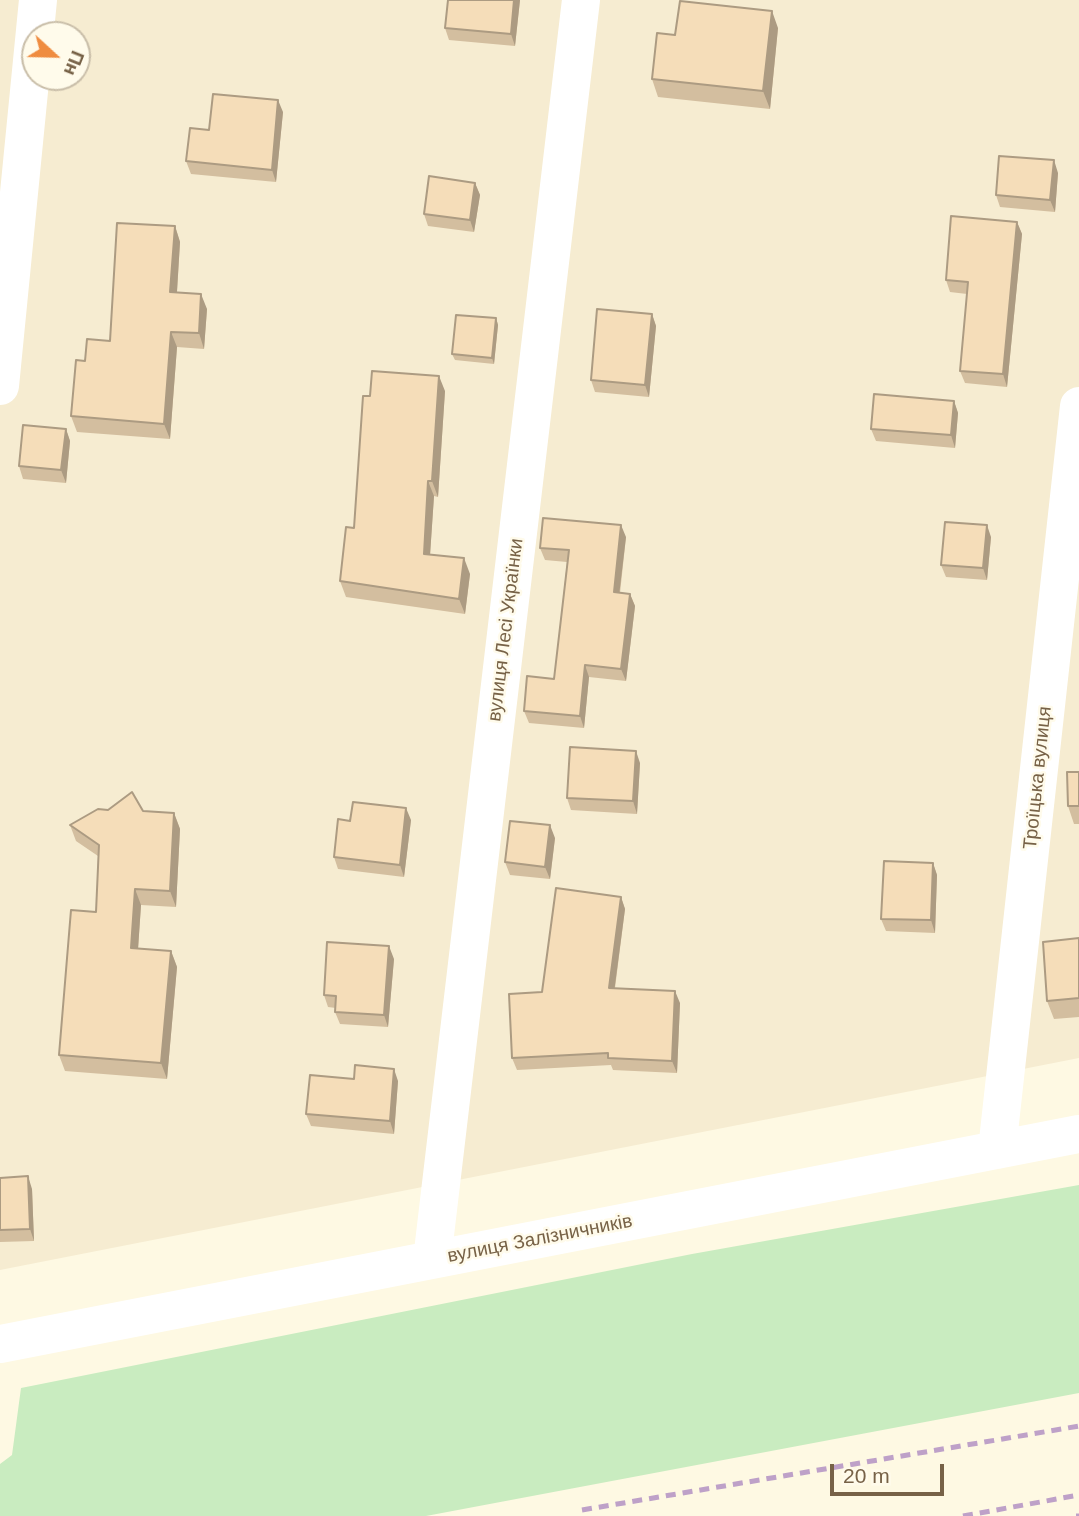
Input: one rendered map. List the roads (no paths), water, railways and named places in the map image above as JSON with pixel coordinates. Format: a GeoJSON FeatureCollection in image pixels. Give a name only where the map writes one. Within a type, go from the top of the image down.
{"type":"FeatureCollection","features":[{"type":"Feature","properties":{"kind":"street"},"geometry":{"type":"LineString","coordinates":[[0,386],[38,0]]}},
{"type":"Feature","properties":{"kind":"street","name":"вулиця Лесі Українки"},"geometry":{"type":"LineString","coordinates":[[432,1260],[581,0]]}},
{"type":"Feature","properties":{"kind":"street","name":"Троїцька вулиця"},"geometry":{"type":"LineString","coordinates":[[996,1150],[1079,406]]}},
{"type":"Feature","properties":{"kind":"street","name":"вулиця Залізничників"},"geometry":{"type":"LineString","coordinates":[[0,1343],[1079,1134]]}},
{"type":"Feature","properties":{"kind":"railway"},"geometry":{"type":"LineString","coordinates":[[582,1510],[1079,1426]]}},
{"type":"Feature","properties":{"kind":"railway"},"geometry":{"type":"LineString","coordinates":[[963,1516],[1079,1495]]}}]}
